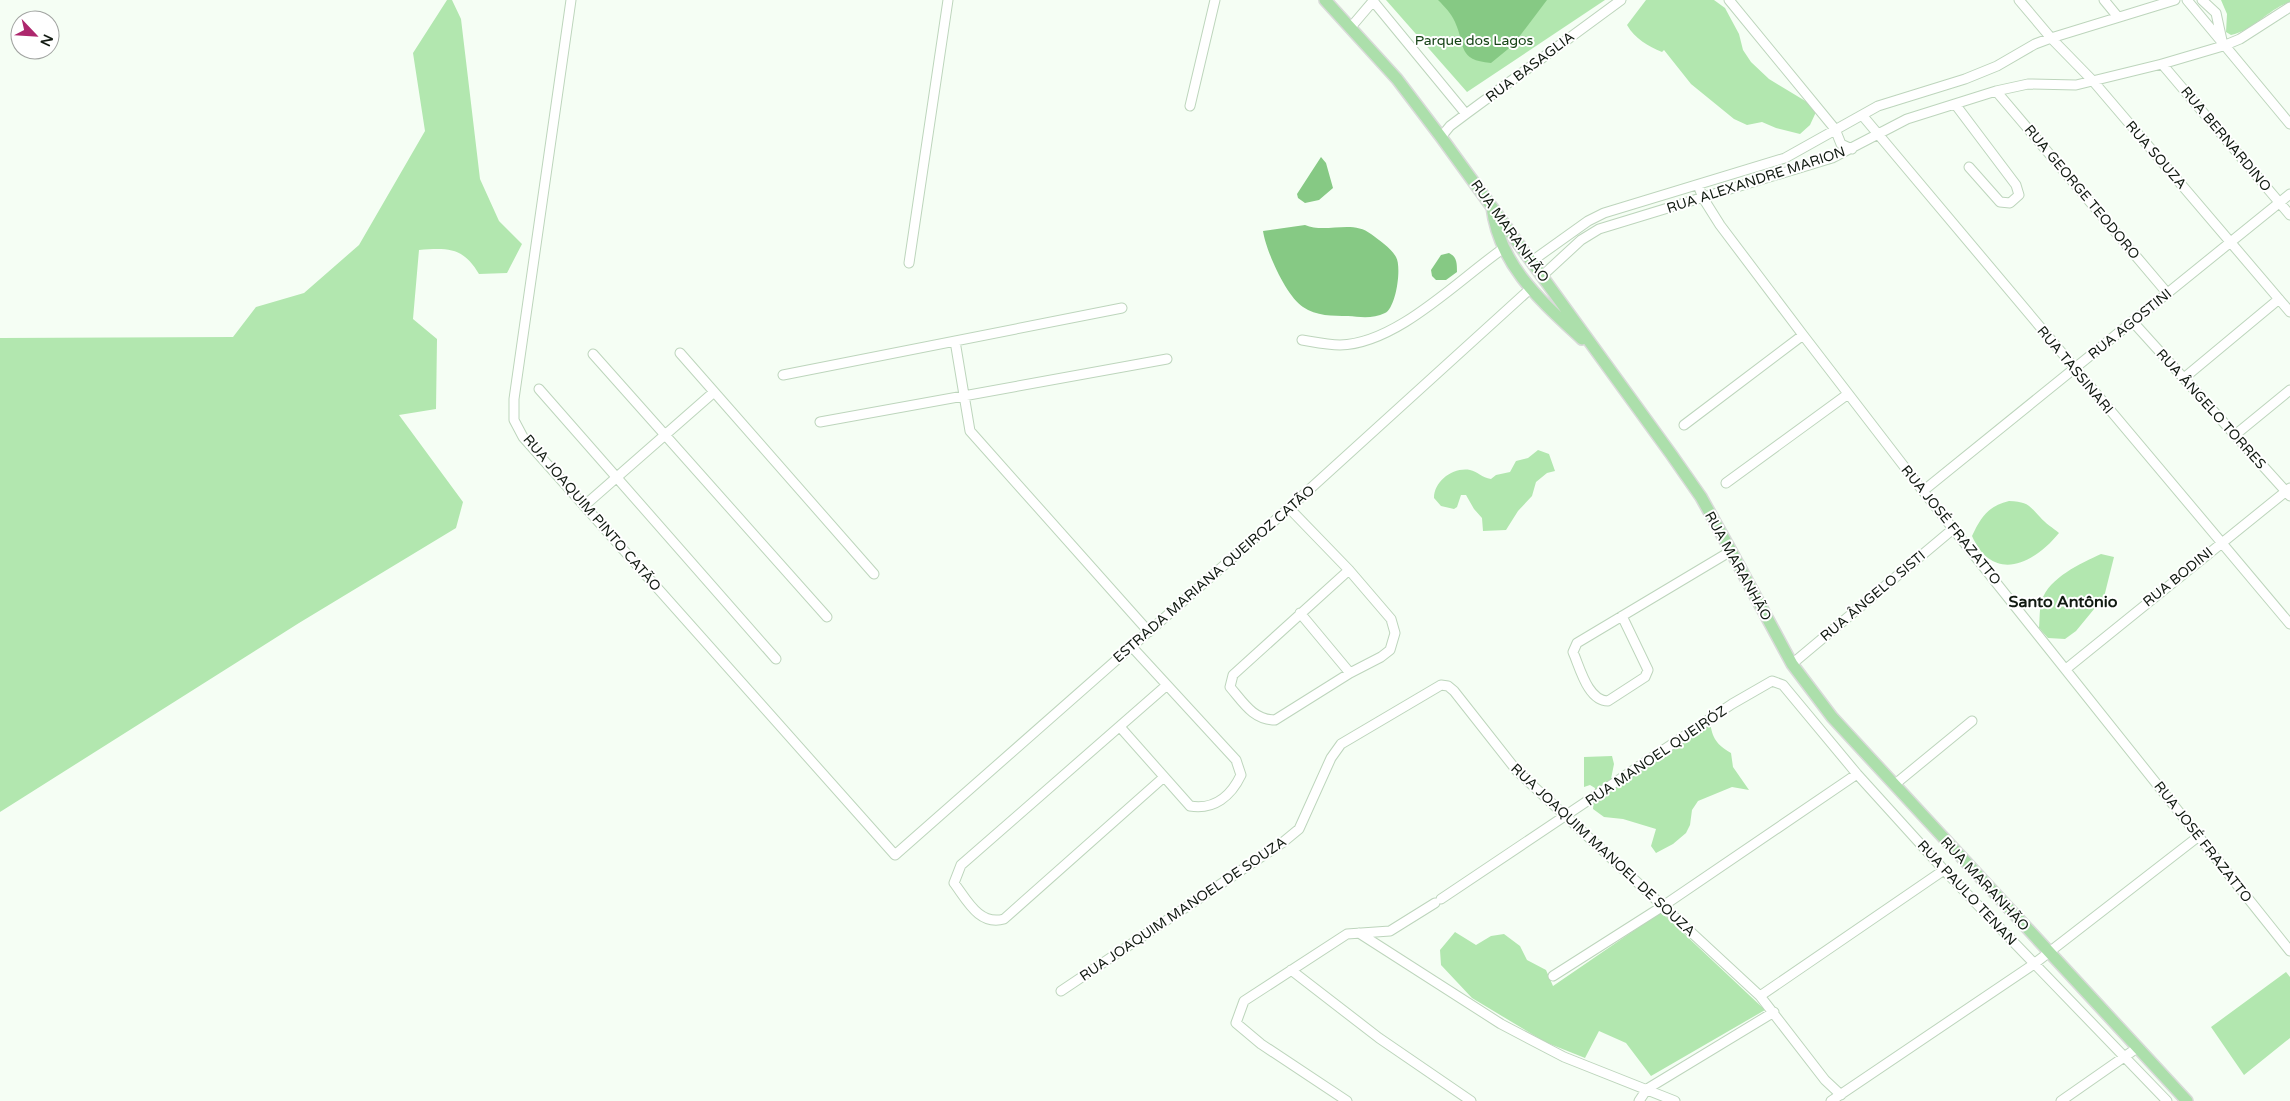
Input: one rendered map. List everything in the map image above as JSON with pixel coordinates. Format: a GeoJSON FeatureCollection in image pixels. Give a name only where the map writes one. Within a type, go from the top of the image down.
{"type":"FeatureCollection","features":[{"type":"Feature","properties":{"kind":"main road","name":"RUA MARANHÃO"},"geometry":{"type":"LineString","coordinates":[[1325,0],[1397,79],[1442,137],[1701,497],[1792,664],[1832,717],[2187,1101]]}},
{"type":"Feature","properties":{"kind":"main road"},"geometry":{"type":"LineString","coordinates":[[1492,206],[1495,230],[1519,274],[1530,289],[1600,355]]}},
{"type":"Feature","properties":{"kind":"main road"},"geometry":{"type":"LineString","coordinates":[[1519,274],[1532,260]]}},
{"type":"Feature","properties":{"kind":"main road"},"geometry":{"type":"LineString","coordinates":[[1530,289],[1542,276]]}},
{"type":"Feature","properties":{"kind":"street","name":"RUA JOAQUIM PINTO CATÃO"},"geometry":{"type":"LineString","coordinates":[[571,0],[514,399],[514,420],[523,437],[895,855]]}},
{"type":"Feature","properties":{"kind":"street"},"geometry":{"type":"LineString","coordinates":[[909,263],[948,0]]}},
{"type":"Feature","properties":{"kind":"street"},"geometry":{"type":"LineString","coordinates":[[1190,106],[1215,0]]}},
{"type":"Feature","properties":{"kind":"street","name":"RUA BASAGLIA"},"geometry":{"type":"LineString","coordinates":[[1442,137],[1450,126],[1621,0]]}},
{"type":"Feature","properties":{"kind":"street"},"geometry":{"type":"LineString","coordinates":[[1729,0],[1835,129],[1840,144],[1852,149]]}},
{"type":"Feature","properties":{"kind":"street","name":"RUA SOUZA"},"geometry":{"type":"LineString","coordinates":[[2019,0],[2051,38],[2093,81],[2290,312]]}},
{"type":"Feature","properties":{"kind":"street"},"geometry":{"type":"LineString","coordinates":[[2104,0],[2118,16]]}},
{"type":"Feature","properties":{"kind":"street","name":"RUA ALEXANDRE MARION"},"geometry":{"type":"LineString","coordinates":[[1532,260],[1588,221],[1604,213],[1785,158],[1878,106],[1980,73],[2051,38],[2175,0]]}},
{"type":"Feature","properties":{"kind":"street"},"geometry":{"type":"LineString","coordinates":[[2187,0],[2223,46],[2290,124]]}},
{"type":"Feature","properties":{"kind":"street"},"geometry":{"type":"LineString","coordinates":[[2202,0],[2216,13],[2223,46]]}},
{"type":"Feature","properties":{"kind":"street"},"geometry":{"type":"LineString","coordinates":[[1351,28],[1374,1],[1466,114]]}},
{"type":"Feature","properties":{"kind":"street","name":"RUA ALEXANDRE MARION"},"geometry":{"type":"LineString","coordinates":[[1542,276],[1581,240],[1599,229],[1807,167],[1852,149],[1906,119],[1996,91],[2028,84],[2076,85],[2162,64],[2223,46],[2240,39],[2290,7]]}},
{"type":"Feature","properties":{"kind":"street","name":"RUA BERNARDINO"},"geometry":{"type":"LineString","coordinates":[[2162,64],[2290,215]]}},
{"type":"Feature","properties":{"kind":"street","name":"RUA GEORGE TEODORO"},"geometry":{"type":"LineString","coordinates":[[1996,91],[2168,294]]}},
{"type":"Feature","properties":{"kind":"street"},"geometry":{"type":"LineString","coordinates":[[1955,104],[2016,185],[2019,195],[2010,203],[2000,202],[1970,167]]}},
{"type":"Feature","properties":{"kind":"street","name":"RUA TASSINARI"},"geometry":{"type":"LineString","coordinates":[[1862,115],[2290,624]]}},
{"type":"Feature","properties":{"kind":"street","name":"RUA JOSÉ FRAZATTO"},"geometry":{"type":"LineString","coordinates":[[1698,185],[1703,198],[1720,225],[1803,336],[1953,529],[2290,952]]}},
{"type":"Feature","properties":{"kind":"street","name":"RUA AGOSTINI"},"geometry":{"type":"LineString","coordinates":[[1923,491],[2290,194]]}},
{"type":"Feature","properties":{"kind":"street"},"geometry":{"type":"LineString","coordinates":[[1302,340],[1341,345],[1370,340],[1412,319],[1504,248]]}},
{"type":"Feature","properties":{"kind":"street","name":"ESTRADA MARIANA QUEIROZ CATÃO"},"geometry":{"type":"LineString","coordinates":[[895,855],[1289,508],[1530,289]]}},
{"type":"Feature","properties":{"kind":"street"},"geometry":{"type":"LineString","coordinates":[[2184,378],[2279,299]]}},
{"type":"Feature","properties":{"kind":"street"},"geometry":{"type":"LineString","coordinates":[[783,375],[1122,308]]}},
{"type":"Feature","properties":{"kind":"street","name":"RUA ÂNGELO TORRES"},"geometry":{"type":"LineString","coordinates":[[2133,322],[2235,435],[2289,491]]}},
{"type":"Feature","properties":{"kind":"street"},"geometry":{"type":"LineString","coordinates":[[1684,425],[1803,336]]}},
{"type":"Feature","properties":{"kind":"street"},"geometry":{"type":"LineString","coordinates":[[955,341],[970,431],[1148,632]]}},
{"type":"Feature","properties":{"kind":"street"},"geometry":{"type":"LineString","coordinates":[[680,353],[874,574]]}},
{"type":"Feature","properties":{"kind":"street"},"geometry":{"type":"LineString","coordinates":[[593,354],[827,617]]}},
{"type":"Feature","properties":{"kind":"street"},"geometry":{"type":"LineString","coordinates":[[820,422],[1167,359]]}},
{"type":"Feature","properties":{"kind":"street"},"geometry":{"type":"LineString","coordinates":[[539,389],[776,659]]}},
{"type":"Feature","properties":{"kind":"street"},"geometry":{"type":"LineString","coordinates":[[2235,435],[2290,390]]}},
{"type":"Feature","properties":{"kind":"street"},"geometry":{"type":"LineString","coordinates":[[584,506],[714,392]]}},
{"type":"Feature","properties":{"kind":"street"},"geometry":{"type":"LineString","coordinates":[[1726,483],[1848,394]]}},
{"type":"Feature","properties":{"kind":"street","name":"RUA BODINI"},"geometry":{"type":"LineString","coordinates":[[2066,669],[2220,542],[2289,491]]}},
{"type":"Feature","properties":{"kind":"street"},"geometry":{"type":"LineString","coordinates":[[1289,508],[1349,570],[1391,619],[1395,633],[1390,650],[1381,657],[1350,673],[1275,720],[1265,720],[1254,715],[1230,687],[1233,675],[1300,612],[1349,570]]}},
{"type":"Feature","properties":{"kind":"street","name":"RUA ÂNGELO SISTI"},"geometry":{"type":"LineString","coordinates":[[1792,664],[1953,529]]}},
{"type":"Feature","properties":{"kind":"street"},"geometry":{"type":"LineString","coordinates":[[1622,616],[1648,670],[1645,677],[1608,701],[1601,701],[1594,697],[1573,652],[1577,643],[1622,616],[1732,551]]}},
{"type":"Feature","properties":{"kind":"street"},"geometry":{"type":"LineString","coordinates":[[1300,612],[1350,673]]}},
{"type":"Feature","properties":{"kind":"street"},"geometry":{"type":"LineString","coordinates":[[1120,727],[1190,806],[1198,807],[1223,800],[1230,794],[1241,775],[1236,760],[1132,647]]}},
{"type":"Feature","properties":{"kind":"street","name":"RUA PAULO TENAN"},"geometry":{"type":"LineString","coordinates":[[1772,680],[1783,685],[1857,774],[1944,870],[2167,1101]]}},
{"type":"Feature","properties":{"kind":"street","name":"RUA MANOEL QUEIRÓZ"},"geometry":{"type":"LineString","coordinates":[[1347,1101],[1261,1044],[1236,1023],[1244,1001],[1348,934],[1390,931],[1566,817],[1732,704],[1772,680]]}},
{"type":"Feature","properties":{"kind":"street"},"geometry":{"type":"LineString","coordinates":[[1164,776],[1004,919],[995,922],[980,916],[954,883],[961,865],[1167,685]]}},
{"type":"Feature","properties":{"kind":"street","name":"RUA JOAQUIM MANOEL DE SOUZA"},"geometry":{"type":"LineString","coordinates":[[1061,991],[1282,843],[1299,829],[1331,758],[1341,744],[1441,685],[1448,686],[1454,691],[1517,770],[1760,996],[1825,1080],[1841,1095]]}},
{"type":"Feature","properties":{"kind":"street"},"geometry":{"type":"LineString","coordinates":[[1894,785],[1972,721]]}},
{"type":"Feature","properties":{"kind":"street"},"geometry":{"type":"LineString","coordinates":[[1553,976],[1663,906],[1857,774]]}},
{"type":"Feature","properties":{"kind":"street"},"geometry":{"type":"LineString","coordinates":[[1831,1101],[2034,964],[2198,836]]}},
{"type":"Feature","properties":{"kind":"street"},"geometry":{"type":"LineString","coordinates":[[1760,996],[1944,870]]}},
{"type":"Feature","properties":{"kind":"street"},"geometry":{"type":"LineString","coordinates":[[1359,933],[1501,1024],[1564,1057],[1675,1101]]}},
{"type":"Feature","properties":{"kind":"street"},"geometry":{"type":"LineString","coordinates":[[1291,970],[1379,1038],[1471,1101]]}},
{"type":"Feature","properties":{"kind":"street"},"geometry":{"type":"LineString","coordinates":[[1639,1101],[1647,1089],[1774,1012]]}},
{"type":"Feature","properties":{"kind":"street"},"geometry":{"type":"LineString","coordinates":[[2061,1101],[2137,1048]]}},
{"type":"Feature","properties":{"kind":"green space"},"geometry":{"type":"Polygon","coordinates":[[[447,0],[452,0],[461,19],[480,179],[499,221],[522,244],[507,273],[479,274],[467,259],[454,251],[438,249],[419,250],[413,319],[437,339],[436,409],[399,415],[463,502],[456,528],[299,623],[0,812],[0,338],[233,337],[256,307],[304,293],[359,245],[425,131],[413,53],[447,0]]]}},
{"type":"Feature","properties":{"kind":"green space","name":"Parque dos Lagos"},"geometry":{"type":"Polygon","coordinates":[[[1386,0],[1605,0],[1467,92],[1386,0]]]}},
{"type":"Feature","properties":{"kind":"green space"},"geometry":{"type":"Polygon","coordinates":[[[1646,0],[1714,0],[1725,8],[1739,34],[1743,50],[1751,62],[1769,79],[1807,102],[1816,112],[1810,125],[1800,134],[1776,128],[1762,122],[1747,125],[1734,119],[1691,84],[1664,50],[1662,52],[1647,45],[1630,30],[1627,25],[1646,0]]]}},
{"type":"Feature","properties":{"kind":"green space"},"geometry":{"type":"Polygon","coordinates":[[[2221,0],[2290,0],[2290,2],[2275,9],[2247,29],[2231,35],[2226,32],[2227,14],[2221,0]]]}},
{"type":"Feature","properties":{"kind":"green space"},"geometry":{"type":"Polygon","coordinates":[[[1538,450],[1549,454],[1555,471],[1547,473],[1536,482],[1532,496],[1518,511],[1506,530],[1483,531],[1482,518],[1466,495],[1461,495],[1457,507],[1454,509],[1441,506],[1434,498],[1437,486],[1451,473],[1470,470],[1491,479],[1496,475],[1510,472],[1516,461],[1528,458],[1538,450]]]}},
{"type":"Feature","properties":{"kind":"green space"},"geometry":{"type":"Polygon","coordinates":[[[2009,501],[2027,504],[2059,533],[2037,554],[2026,560],[2014,564],[2002,564],[1991,560],[1981,551],[1972,536],[1990,509],[2009,501]]]}},
{"type":"Feature","properties":{"kind":"green space"},"geometry":{"type":"Polygon","coordinates":[[[2101,554],[2114,557],[2104,597],[2076,631],[2065,639],[2048,638],[2039,628],[2041,603],[2046,592],[2058,578],[2101,554]]]}},
{"type":"Feature","properties":{"kind":"green space"},"geometry":{"type":"Polygon","coordinates":[[[1710,722],[1714,737],[1722,747],[1731,753],[1733,767],[1749,790],[1732,787],[1698,801],[1692,810],[1690,825],[1686,833],[1673,844],[1656,853],[1651,846],[1656,829],[1623,819],[1604,817],[1593,809],[1595,788],[1590,785],[1584,787],[1584,757],[1612,756],[1614,764],[1611,779],[1613,783],[1710,722]]]}},
{"type":"Feature","properties":{"kind":"green space"},"geometry":{"type":"Polygon","coordinates":[[[1661,912],[1765,1010],[1651,1076],[1626,1043],[1599,1031],[1585,1058],[1545,1042],[1472,998],[1441,965],[1440,950],[1455,932],[1476,945],[1491,936],[1504,934],[1520,946],[1527,960],[1546,970],[1553,986],[1661,912]]]}},
{"type":"Feature","properties":{"kind":"green space"},"geometry":{"type":"Polygon","coordinates":[[[2286,972],[2290,977],[2290,1038],[2244,1075],[2211,1027],[2286,972]]]}},
{"type":"Feature","properties":{"kind":"shaded area"},"geometry":{"type":"Polygon","coordinates":[[[1438,0],[1547,0],[1513,45],[1491,63],[1473,59],[1468,55],[1464,50],[1453,19],[1448,10],[1438,0]]]}},
{"type":"Feature","properties":{"kind":"shaded area"},"geometry":{"type":"Polygon","coordinates":[[[1321,157],[1326,163],[1333,188],[1319,200],[1305,203],[1298,198],[1297,194],[1321,157]]]}},
{"type":"Feature","properties":{"kind":"shaded area"},"geometry":{"type":"Polygon","coordinates":[[[1305,225],[1322,228],[1347,227],[1364,230],[1391,250],[1398,262],[1398,278],[1395,296],[1389,310],[1371,317],[1331,316],[1308,310],[1297,301],[1278,272],[1268,250],[1263,231],[1305,225]]]}},
{"type":"Feature","properties":{"kind":"shaded area"},"geometry":{"type":"Polygon","coordinates":[[[1449,253],[1454,256],[1457,272],[1446,280],[1436,280],[1432,276],[1431,270],[1441,255],[1449,253]]]}},
{"type":"Feature","properties":{"kind":"district","name":"Santo Antônio"},"geometry":{"type":"Point","coordinates":[2063,602]}}]}
